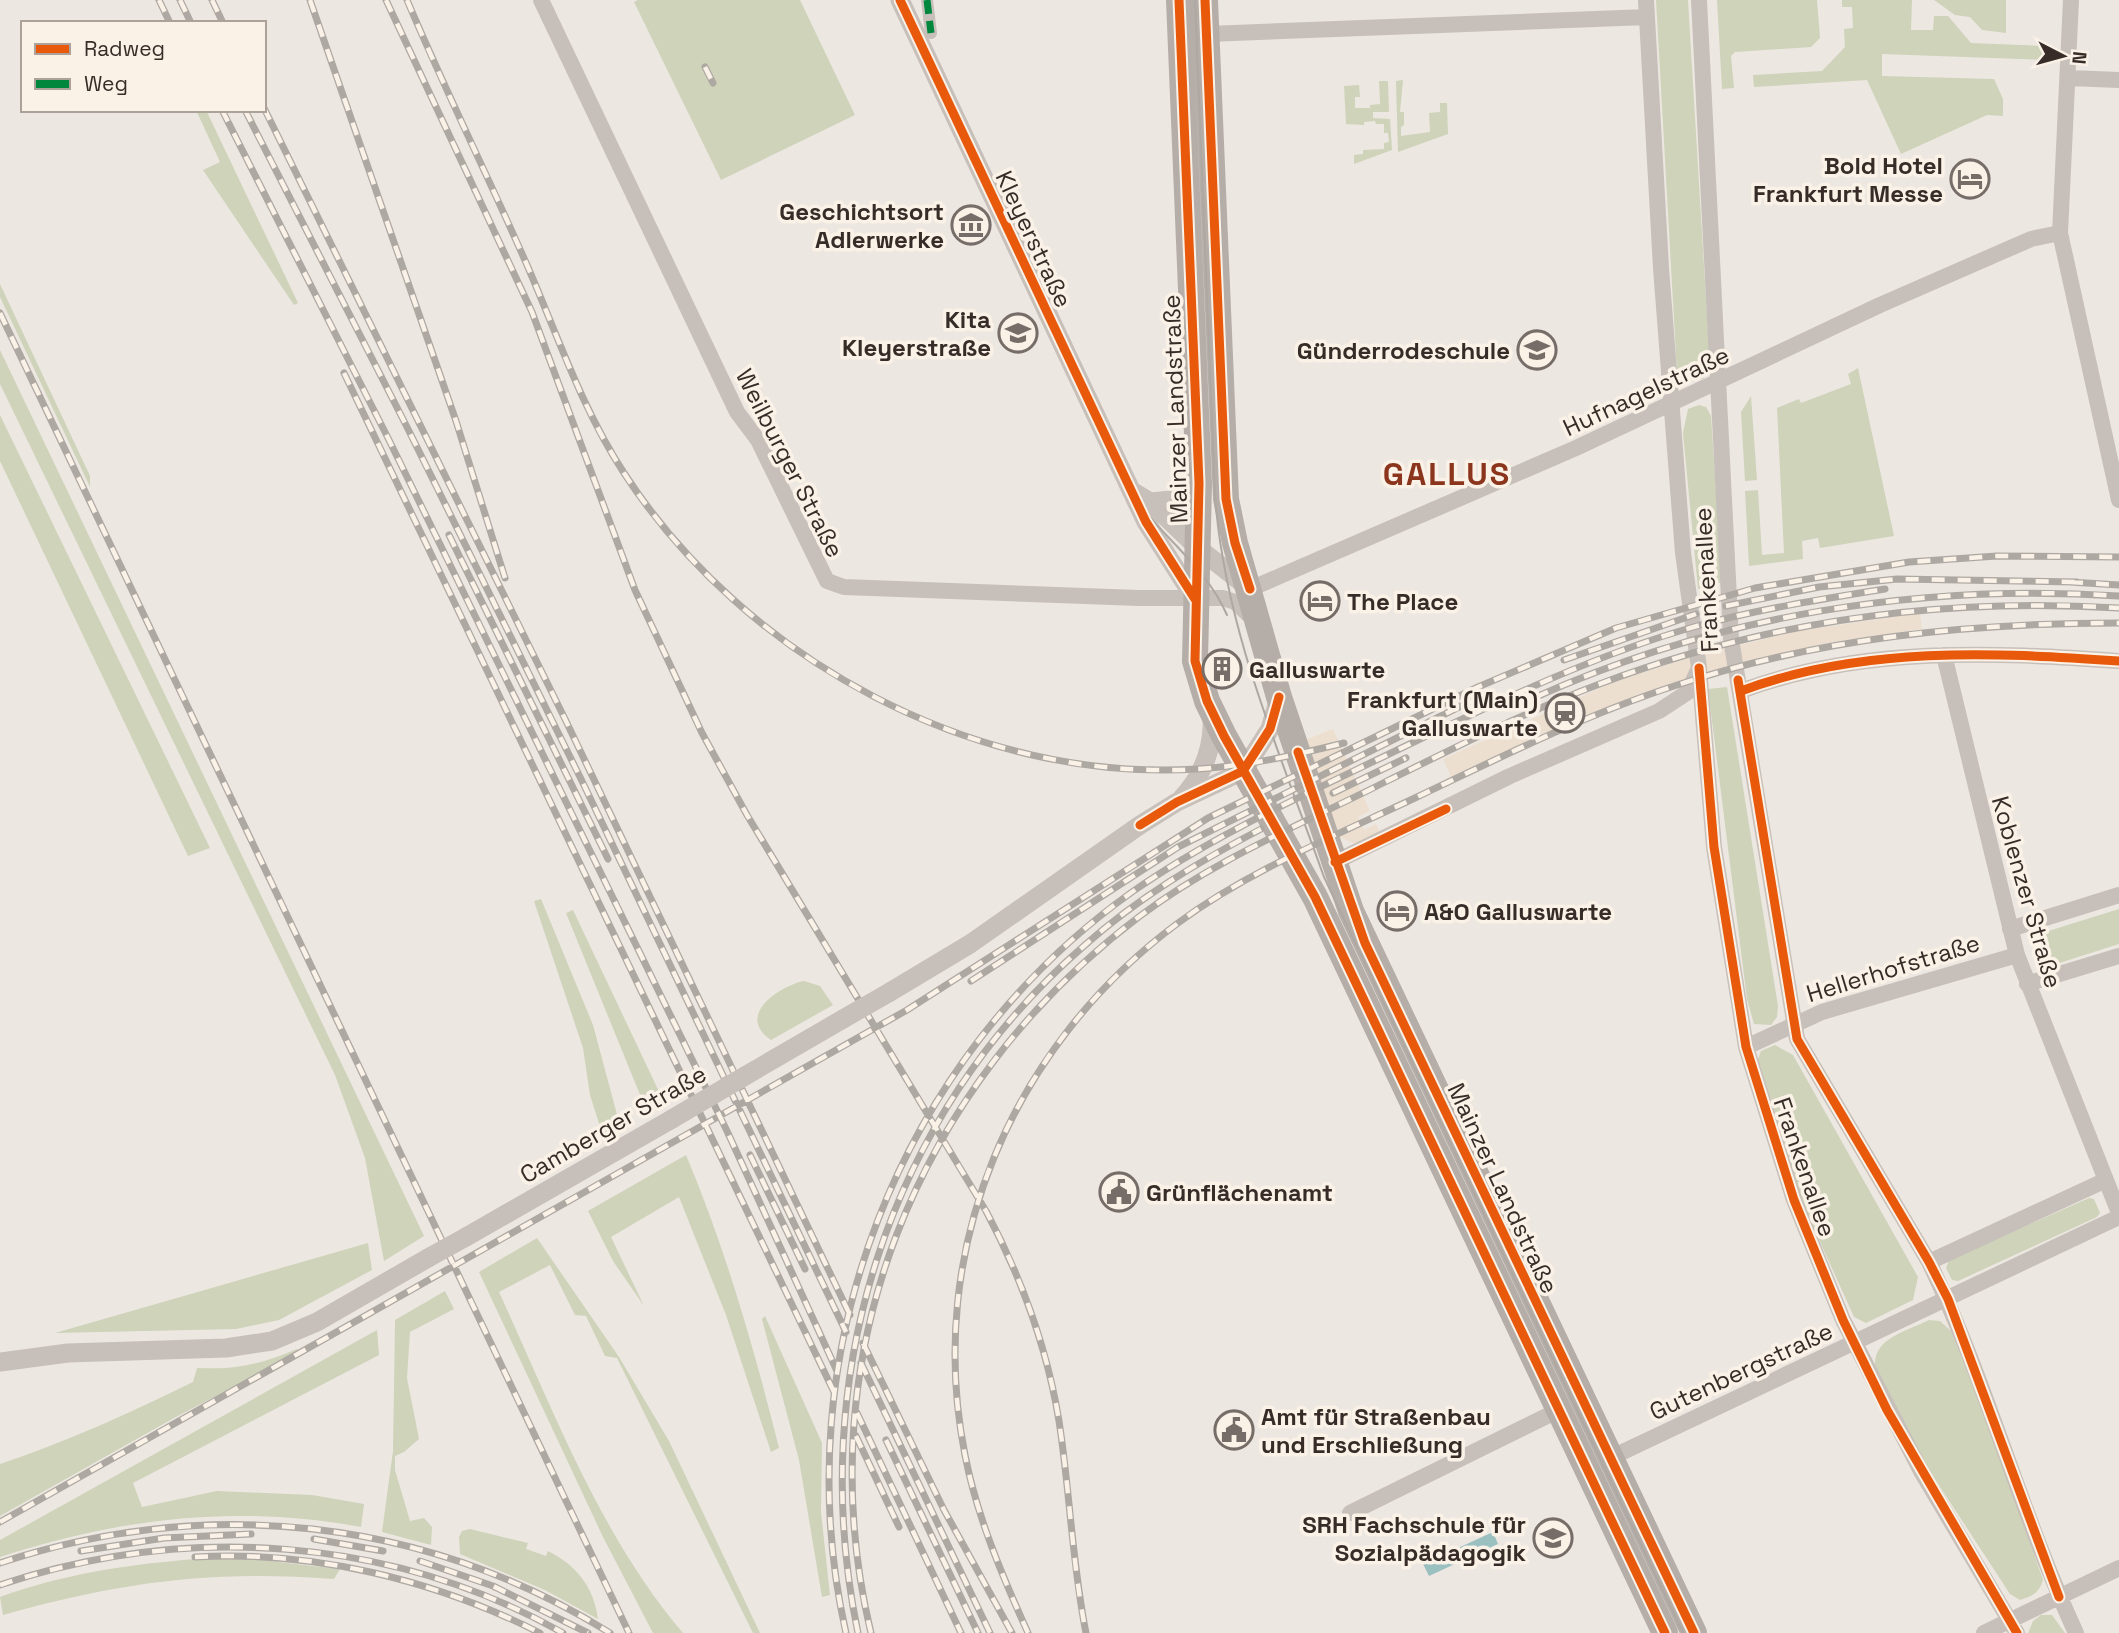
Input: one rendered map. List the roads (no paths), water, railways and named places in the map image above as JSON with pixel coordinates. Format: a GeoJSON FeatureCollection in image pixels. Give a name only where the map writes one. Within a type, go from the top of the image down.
{"type":"FeatureCollection","features":[{"type":"Feature","properties":{"kind":"main road","name":"Mainzer Landstraße"},"geometry":{"type":"LineString","coordinates":[[1179,0],[1199,483],[1195,661],[1212,713],[1315,897],[1610,1458],[1694,1633]]}},
{"type":"Feature","properties":{"kind":"main road","name":"Mainzer Landstraße"},"geometry":{"type":"LineString","coordinates":[[1205,0],[1226,499],[1235,543],[1279,697],[1365,943],[1559,1410],[1665,1633]]}},
{"type":"Feature","properties":{"kind":"street","name":"Weilburger Straße"},"geometry":{"type":"LineString","coordinates":[[541,0],[737,412],[758,440],[827,581],[844,587],[1231,600],[1245,610],[1259,627]]}},
{"type":"Feature","properties":{"kind":"street","name":"Kleyerstraße"},"geometry":{"type":"LineString","coordinates":[[900,0],[1142,498],[1150,530],[1195,599]]}},
{"type":"Feature","properties":{"kind":"street"},"geometry":{"type":"LineString","coordinates":[[927,0],[931,33]]}},
{"type":"Feature","properties":{"kind":"street","name":"Frankenallee"},"geometry":{"type":"LineString","coordinates":[[1699,0],[1731,639],[1794,1022],[1804,1055],[1930,1262],[1948,1299],[2059,1597],[2076,1633]]}},
{"type":"Feature","properties":{"kind":"street"},"geometry":{"type":"LineString","coordinates":[[2071,0],[2060,233],[2119,500]]}},
{"type":"Feature","properties":{"kind":"street"},"geometry":{"type":"LineString","coordinates":[[1207,34],[1647,8]]}},
{"type":"Feature","properties":{"kind":"street","name":"Frankenallee"},"geometry":{"type":"LineString","coordinates":[[1647,8],[1672,404],[1688,594],[1699,668],[1714,847],[1746,1047],[1794,1200],[1854,1343],[1922,1474],[2014,1627]]}},
{"type":"Feature","properties":{"kind":"street"},"geometry":{"type":"LineString","coordinates":[[2069,78],[2119,80]]}},
{"type":"Feature","properties":{"kind":"street","name":"Hufnagelstraße"},"geometry":{"type":"LineString","coordinates":[[1250,589],[1576,448],[1880,305],[2031,239],[2060,233]]}},
{"type":"Feature","properties":{"kind":"street"},"geometry":{"type":"LineString","coordinates":[[1142,498],[1183,499],[1199,483]]}},
{"type":"Feature","properties":{"kind":"street","name":"Kleyerstraße"},"geometry":{"type":"LineString","coordinates":[[1142,498],[1198,548],[1250,589]]}},
{"type":"Feature","properties":{"kind":"street"},"geometry":{"type":"LineString","coordinates":[[1741,691],[1836,667],[1944,655],[2026,655],[2119,662]]}},
{"type":"Feature","properties":{"kind":"street","name":"Koblenzer Straße"},"geometry":{"type":"LineString","coordinates":[[1944,655],[2017,955],[2119,1215]]}},
{"type":"Feature","properties":{"kind":"street"},"geometry":{"type":"LineString","coordinates":[[1335,862],[1510,776],[1670,705],[1688,692],[1699,668]]}},
{"type":"Feature","properties":{"kind":"street"},"geometry":{"type":"LineString","coordinates":[[1243,771],[1270,729],[1279,697]]}},
{"type":"Feature","properties":{"kind":"street","name":"Camberger Straße"},"geometry":{"type":"LineString","coordinates":[[1177,802],[1194,783],[1206,759],[1213,731],[1212,713]]}},
{"type":"Feature","properties":{"kind":"street","name":"Camberger Straße"},"geometry":{"type":"LineString","coordinates":[[0,1362],[100,1351],[252,1346],[291,1334],[466,1237],[890,992],[970,944],[1177,802],[1243,771]]}},
{"type":"Feature","properties":{"kind":"street","name":"Hellerhofstraße"},"geometry":{"type":"LineString","coordinates":[[2010,929],[2119,895]]}},
{"type":"Feature","properties":{"kind":"street","name":"Hellerhofstraße"},"geometry":{"type":"LineString","coordinates":[[1746,1047],[1794,1022],[2017,955]]}},
{"type":"Feature","properties":{"kind":"street"},"geometry":{"type":"LineString","coordinates":[[2027,984],[2119,956]]}},
{"type":"Feature","properties":{"kind":"street"},"geometry":{"type":"LineString","coordinates":[[1930,1262],[2106,1181]]}},
{"type":"Feature","properties":{"kind":"street","name":"Gutenbergstraße"},"geometry":{"type":"LineString","coordinates":[[1610,1458],[1948,1299],[2119,1215]]}},
{"type":"Feature","properties":{"kind":"street","name":"Camberger Straße"},"geometry":{"type":"LineString","coordinates":[[0,1371],[27,1358]]}},
{"type":"Feature","properties":{"kind":"street"},"geometry":{"type":"LineString","coordinates":[[1350,1513],[1559,1410]]}},
{"type":"Feature","properties":{"kind":"street"},"geometry":{"type":"LineString","coordinates":[[1984,1633],[2014,1627],[2059,1597],[2119,1569]]}},
{"type":"Feature","properties":{"kind":"water"},"geometry":{"type":"Polygon","coordinates":[[[1493,1532],[1498,1544],[1429,1576],[1423,1564],[1493,1532]]]}},
{"type":"Feature","properties":{"kind":"tram line"},"geometry":{"type":"LineString","coordinates":[[894,0],[1124,483],[1136,501],[1205,579],[1227,615]]}},
{"type":"Feature","properties":{"kind":"tram line"},"geometry":{"type":"LineString","coordinates":[[1195,0],[1215,495],[1220,544],[1230,593],[1256,689],[1324,877],[1683,1633]]}},
{"type":"Feature","properties":{"kind":"railway"},"geometry":{"type":"LineString","coordinates":[[159,0],[169,21]]}},
{"type":"Feature","properties":{"kind":"railway"},"geometry":{"type":"LineString","coordinates":[[180,0],[190,21]]}},
{"type":"Feature","properties":{"kind":"railway"},"geometry":{"type":"LineString","coordinates":[[212,0],[222,21]]}},
{"type":"Feature","properties":{"kind":"railway"},"geometry":{"type":"LineString","coordinates":[[310,0],[456,421],[505,578]]}},
{"type":"Feature","properties":{"kind":"railway"},"geometry":{"type":"LineString","coordinates":[[386,0],[532,312],[635,590],[702,733],[747,815],[986,1211],[1010,1261],[1040,1339],[1054,1393],[1086,1633]]}},
{"type":"Feature","properties":{"kind":"railway"},"geometry":{"type":"LineString","coordinates":[[407,0],[527,265],[571,371],[609,449],[674,540],[733,600],[800,652],[873,696],[950,731],[1031,755],[1114,768],[1198,769],[1253,763],[1344,743]]}},
{"type":"Feature","properties":{"kind":"railway"},"geometry":{"type":"LineString","coordinates":[[705,67],[713,83]]}},
{"type":"Feature","properties":{"kind":"railway"},"geometry":{"type":"LineString","coordinates":[[223,112],[388,438],[727,1131],[837,1371]]}},
{"type":"Feature","properties":{"kind":"railway"},"geometry":{"type":"LineString","coordinates":[[246,112],[408,429],[581,779],[846,1332]]}},
{"type":"Feature","properties":{"kind":"railway"},"geometry":{"type":"LineString","coordinates":[[266,112],[565,719],[850,1315]]}},
{"type":"Feature","properties":{"kind":"railway"},"geometry":{"type":"LineString","coordinates":[[0,313],[629,1633]]}},
{"type":"Feature","properties":{"kind":"railway"},"geometry":{"type":"LineString","coordinates":[[344,373],[834,1392]]}},
{"type":"Feature","properties":{"kind":"railway"},"geometry":{"type":"LineString","coordinates":[[449,535],[608,859]]}},
{"type":"Feature","properties":{"kind":"railway"},"geometry":{"type":"LineString","coordinates":[[0,1522],[907,1010],[1208,818],[1478,687],[1616,628],[1755,588],[1909,562],[1997,556],[2119,557]]}},
{"type":"Feature","properties":{"kind":"railway"},"geometry":{"type":"LineString","coordinates":[[1726,606],[1819,587],[1897,579],[2077,582]]}},
{"type":"Feature","properties":{"kind":"railway"},"geometry":{"type":"LineString","coordinates":[[2070,582],[2119,585]]}},
{"type":"Feature","properties":{"kind":"railway"},"geometry":{"type":"LineString","coordinates":[[846,1633],[831,1528],[831,1422],[847,1319],[878,1220],[923,1126],[980,1038],[1050,960],[1132,892],[1194,853],[1291,801],[1540,683],[1618,652],[1697,626],[1767,609],[1885,589]]}},
{"type":"Feature","properties":{"kind":"railway"},"geometry":{"type":"LineString","coordinates":[[1536,697],[1605,669],[1676,645],[1821,611],[1969,595],[2044,593],[2119,596]]}},
{"type":"Feature","properties":{"kind":"railway"},"geometry":{"type":"LineString","coordinates":[[871,1633],[854,1530],[854,1428],[868,1329],[897,1234],[939,1144],[994,1061],[1061,984],[1140,916],[1228,860],[1463,743],[1597,685],[1660,663],[1724,644],[1854,618],[1986,606],[2119,608]]}},
{"type":"Feature","properties":{"kind":"railway"},"geometry":{"type":"LineString","coordinates":[[1564,660],[1696,614]]}},
{"type":"Feature","properties":{"kind":"railway"},"geometry":{"type":"LineString","coordinates":[[1028,1633],[983,1523],[965,1455],[956,1378],[958,1302],[971,1229],[994,1158],[1027,1091],[1069,1029],[1120,973],[1178,923],[1234,886],[1264,870],[1512,752],[1641,697],[1783,656],[1894,636],[2006,626],[2119,623]]}},
{"type":"Feature","properties":{"kind":"railway"},"geometry":{"type":"LineString","coordinates":[[971,981],[1178,847],[1471,701]]}},
{"type":"Feature","properties":{"kind":"railway"},"geometry":{"type":"LineString","coordinates":[[1333,793],[1406,758]]}},
{"type":"Feature","properties":{"kind":"railway"},"geometry":{"type":"LineString","coordinates":[[858,1633],[844,1538],[843,1442],[854,1349],[877,1258],[912,1171],[959,1089],[1016,1013],[1085,945],[1169,882],[1261,829]]}},
{"type":"Feature","properties":{"kind":"railway"},"geometry":{"type":"LineString","coordinates":[[750,1155],[805,1269]]}},
{"type":"Feature","properties":{"kind":"railway"},"geometry":{"type":"LineString","coordinates":[[863,1343],[944,1510],[1012,1633]]}},
{"type":"Feature","properties":{"kind":"railway"},"geometry":{"type":"LineString","coordinates":[[861,1363],[990,1633]]}},
{"type":"Feature","properties":{"kind":"railway"},"geometry":{"type":"LineString","coordinates":[[857,1413],[961,1633]]}},
{"type":"Feature","properties":{"kind":"railway"},"geometry":{"type":"LineString","coordinates":[[856,1436],[899,1527]]}},
{"type":"Feature","properties":{"kind":"railway"},"geometry":{"type":"LineString","coordinates":[[886,1440],[978,1633]]}},
{"type":"Feature","properties":{"kind":"railway"},"geometry":{"type":"LineString","coordinates":[[0,1563],[78,1542],[156,1529],[234,1525],[312,1529],[390,1542],[465,1564],[539,1594],[610,1633]]}},
{"type":"Feature","properties":{"kind":"railway"},"geometry":{"type":"LineString","coordinates":[[81,1551],[164,1538],[251,1534]]}},
{"type":"Feature","properties":{"kind":"railway"},"geometry":{"type":"LineString","coordinates":[[314,1539],[383,1551]]}},
{"type":"Feature","properties":{"kind":"railway"},"geometry":{"type":"LineString","coordinates":[[0,1585],[70,1565],[142,1553],[214,1547],[286,1549],[358,1559],[428,1576],[497,1601],[563,1633]]}},
{"type":"Feature","properties":{"kind":"railway"},"geometry":{"type":"LineString","coordinates":[[195,1557],[284,1558],[372,1572],[458,1598],[540,1633]]}},
{"type":"Feature","properties":{"kind":"railway"},"geometry":{"type":"LineString","coordinates":[[420,1561],[493,1586],[588,1633]]}},
{"type":"Feature","properties":{"kind":"place","name":"Bold Hotel Frankfurt Messe"},"geometry":{"type":"Point","coordinates":[1970,179]}},
{"type":"Feature","properties":{"kind":"place","name":"Geschichtsort Adlerwerke"},"geometry":{"type":"Point","coordinates":[971,225]}},
{"type":"Feature","properties":{"kind":"place","name":"Kita Kleyerstraße"},"geometry":{"type":"Point","coordinates":[1018,333]}},
{"type":"Feature","properties":{"kind":"place","name":"Günderrodeschule"},"geometry":{"type":"Point","coordinates":[1537,350]}},
{"type":"Feature","properties":{"kind":"place","name":"The Place"},"geometry":{"type":"Point","coordinates":[1320,601]}},
{"type":"Feature","properties":{"kind":"place","name":"Galluswarte"},"geometry":{"type":"Point","coordinates":[1222,669]}},
{"type":"Feature","properties":{"kind":"place","name":"Frankfurt (Main) Galluswarte"},"geometry":{"type":"Point","coordinates":[1565,713]}},
{"type":"Feature","properties":{"kind":"place","name":"A&O Galluswarte"},"geometry":{"type":"Point","coordinates":[1397,911]}},
{"type":"Feature","properties":{"kind":"place","name":"Grünflächenamt"},"geometry":{"type":"Point","coordinates":[1119,1192]}},
{"type":"Feature","properties":{"kind":"place","name":"Amt für Straßenbau und Erschließung"},"geometry":{"type":"Point","coordinates":[1234,1430]}},
{"type":"Feature","properties":{"kind":"place","name":"SRH Fachschule für Sozialpädagogik"},"geometry":{"type":"Point","coordinates":[1553,1538]}},
{"type":"Feature","properties":{"kind":"district","name":"GALLUS"},"geometry":{"type":"Point","coordinates":[1447,474]}}]}
